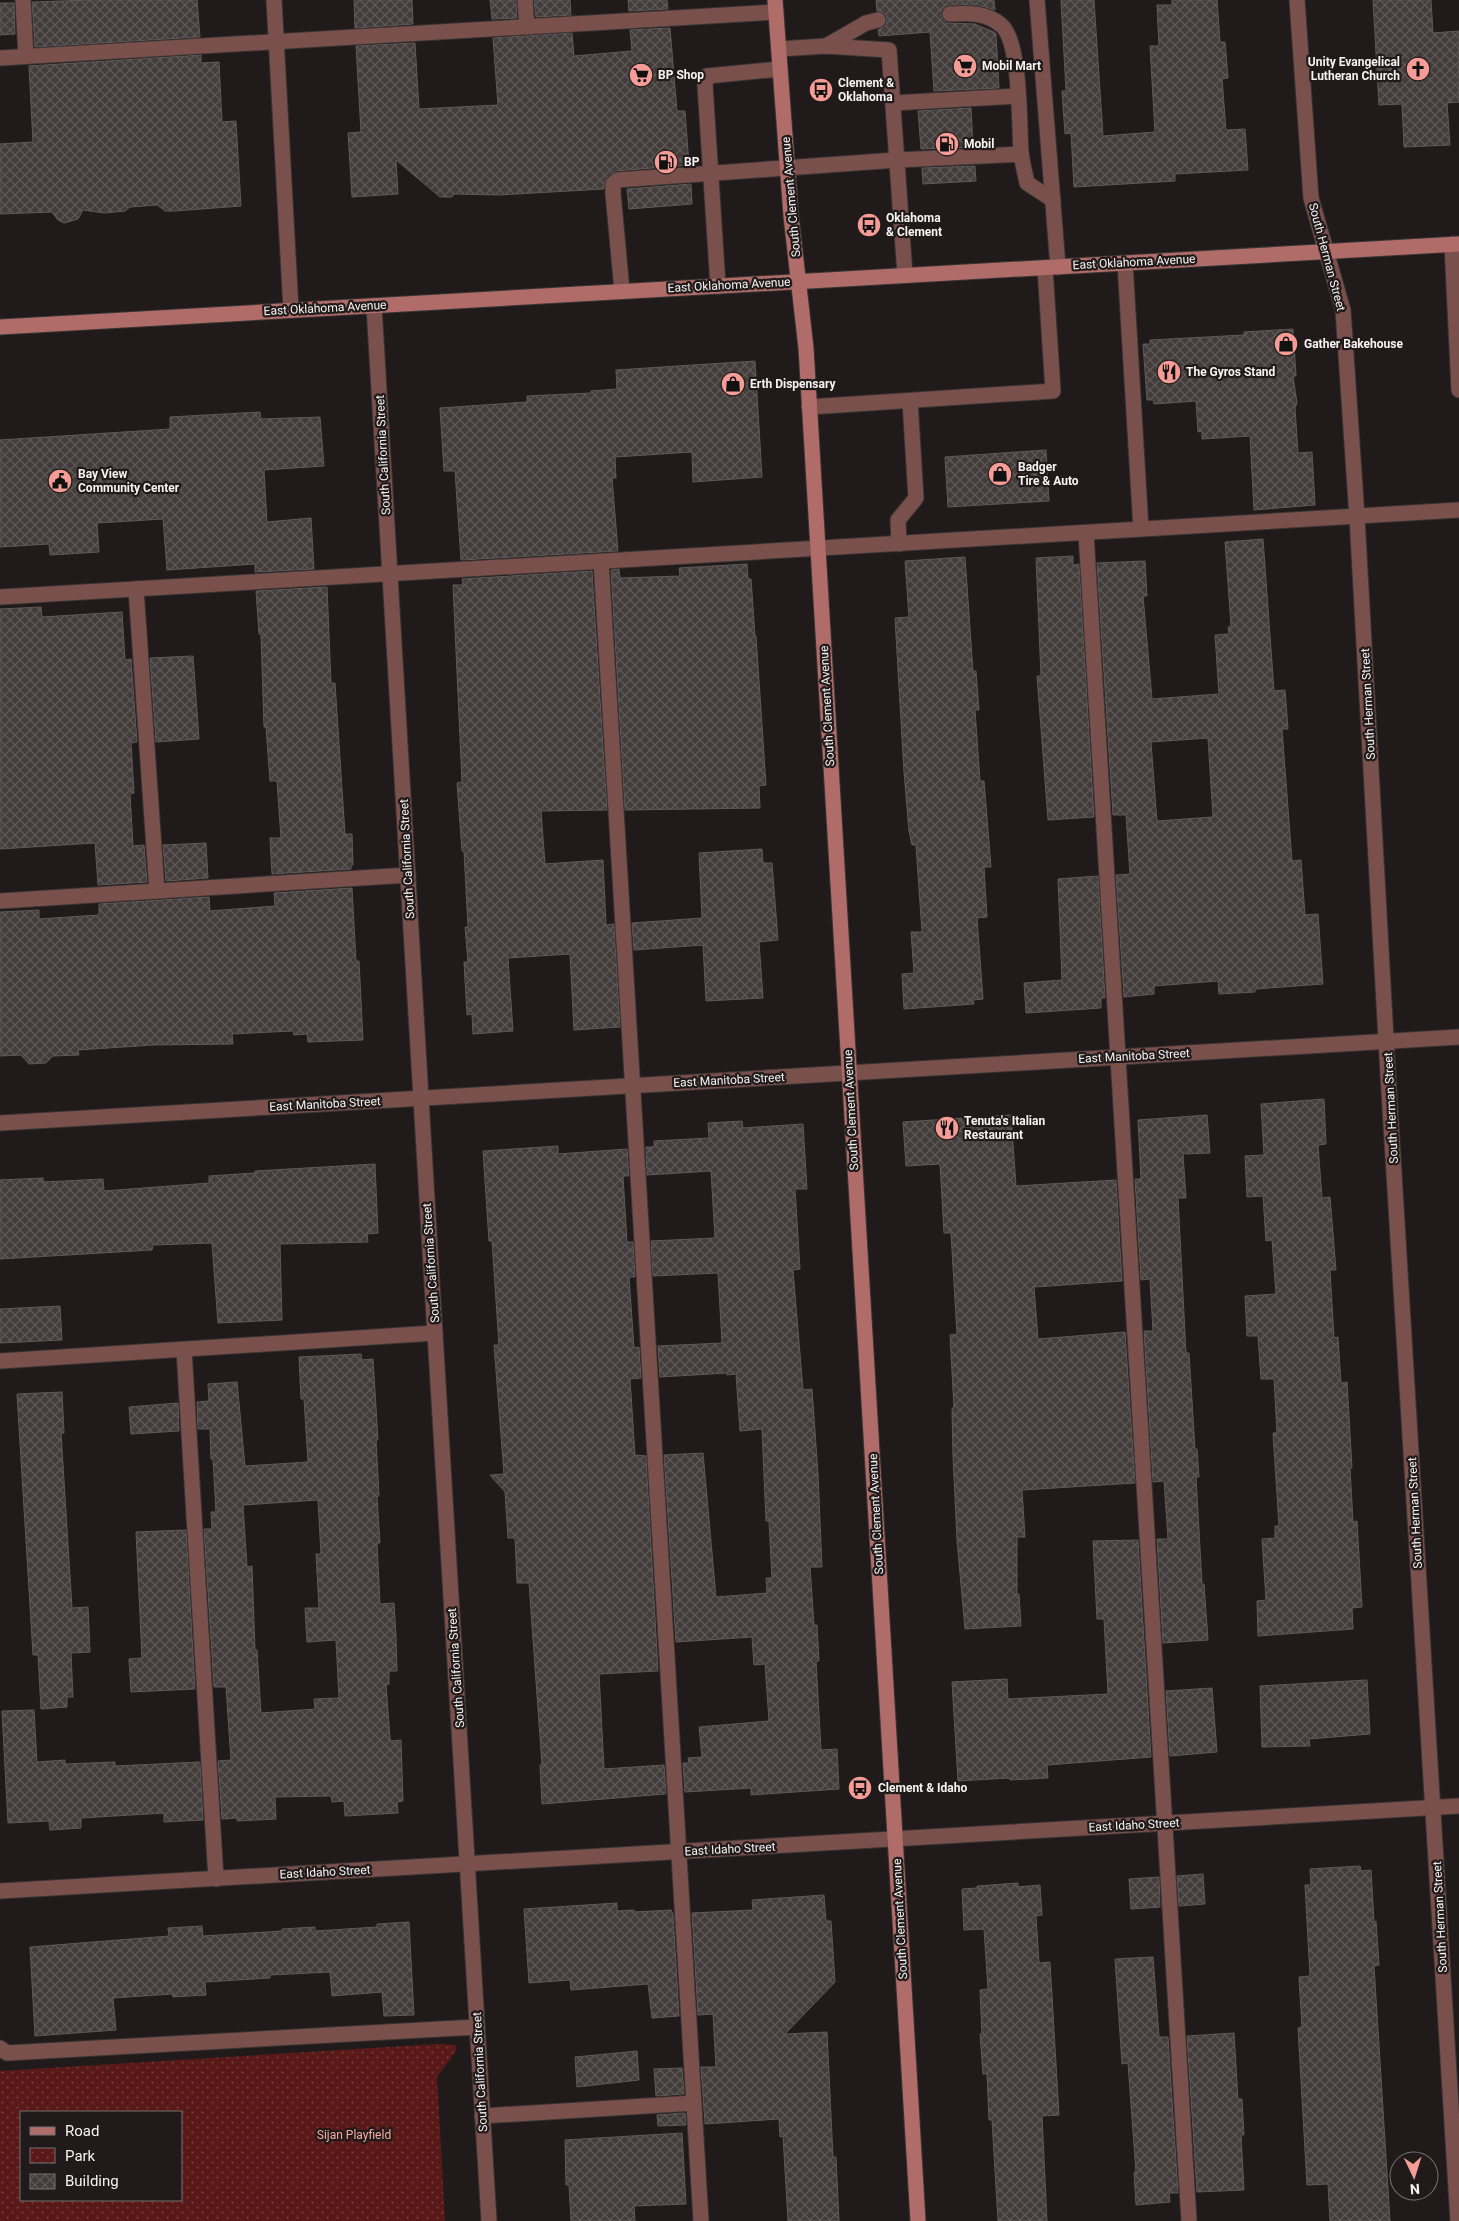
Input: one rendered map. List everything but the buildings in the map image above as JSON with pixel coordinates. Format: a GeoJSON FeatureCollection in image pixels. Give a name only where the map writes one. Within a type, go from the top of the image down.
{"type":"FeatureCollection","features":[{"type":"Feature","properties":{"kind":"street"},"geometry":{"type":"LineString","coordinates":[[23,0],[26,56]]}},
{"type":"Feature","properties":{"kind":"street"},"geometry":{"type":"LineString","coordinates":[[274,0],[292,310]]}},
{"type":"Feature","properties":{"kind":"street"},"geometry":{"type":"LineString","coordinates":[[525,0],[528,27]]}},
{"type":"Feature","properties":{"kind":"street"},"geometry":{"type":"LineString","coordinates":[[809,407],[1053,392],[1051,267],[1053,200],[1037,0]]}},
{"type":"Feature","properties":{"kind":"street","name":"South Herman Street"},"geometry":{"type":"LineString","coordinates":[[1297,0],[1311,198],[1343,310],[1357,516],[1458,2221]]}},
{"type":"Feature","properties":{"kind":"street"},"geometry":{"type":"LineString","coordinates":[[0,58],[528,27],[775,6]]}},
{"type":"Feature","properties":{"kind":"street","name":"South Clement Avenue"},"geometry":{"type":"LineString","coordinates":[[775,6],[787,167],[806,348],[918,2221]]}},
{"type":"Feature","properties":{"kind":"street"},"geometry":{"type":"LineString","coordinates":[[950,14],[970,13],[988,16],[1003,26],[1013,46],[1022,154],[1027,183],[1053,200]]}},
{"type":"Feature","properties":{"kind":"street"},"geometry":{"type":"LineString","coordinates":[[826,46],[866,23],[878,20]]}},
{"type":"Feature","properties":{"kind":"street"},"geometry":{"type":"LineString","coordinates":[[779,49],[826,46],[889,50],[905,275]]}},
{"type":"Feature","properties":{"kind":"street"},"geometry":{"type":"LineString","coordinates":[[718,286],[705,85],[707,76],[780,70]]}},
{"type":"Feature","properties":{"kind":"street"},"geometry":{"type":"LineString","coordinates":[[893,103],[1018,96]]}},
{"type":"Feature","properties":{"kind":"street"},"geometry":{"type":"LineString","coordinates":[[622,291],[613,184],[617,180],[787,167],[1022,154]]}},
{"type":"Feature","properties":{"kind":"street"},"geometry":{"type":"LineString","coordinates":[[1455,244],[1459,390]]}},
{"type":"Feature","properties":{"kind":"street","name":"East Oklahoma Avenue"},"geometry":{"type":"LineString","coordinates":[[0,327],[1455,244]]}},
{"type":"Feature","properties":{"kind":"street"},"geometry":{"type":"LineString","coordinates":[[1125,263],[1141,529]]}},
{"type":"Feature","properties":{"kind":"street","name":"South California Street"},"geometry":{"type":"LineString","coordinates":[[374,306],[420,1098],[489,2221]]}},
{"type":"Feature","properties":{"kind":"street"},"geometry":{"type":"LineString","coordinates":[[900,544],[898,520],[916,498],[910,401]]}},
{"type":"Feature","properties":{"kind":"street"},"geometry":{"type":"LineString","coordinates":[[0,597],[1459,510]]}},
{"type":"Feature","properties":{"kind":"street"},"geometry":{"type":"LineString","coordinates":[[1086,533],[1189,2221]]}},
{"type":"Feature","properties":{"kind":"street"},"geometry":{"type":"LineString","coordinates":[[600,562],[701,2221]]}},
{"type":"Feature","properties":{"kind":"street"},"geometry":{"type":"LineString","coordinates":[[136,589],[157,891]]}},
{"type":"Feature","properties":{"kind":"street"},"geometry":{"type":"LineString","coordinates":[[0,901],[408,875]]}},
{"type":"Feature","properties":{"kind":"street","name":"East Manitoba Street"},"geometry":{"type":"LineString","coordinates":[[0,1123],[1459,1037]]}},
{"type":"Feature","properties":{"kind":"street"},"geometry":{"type":"LineString","coordinates":[[0,1361],[435,1333]]}},
{"type":"Feature","properties":{"kind":"street"},"geometry":{"type":"LineString","coordinates":[[184,1350],[216,1879]]}},
{"type":"Feature","properties":{"kind":"street","name":"East Idaho Street"},"geometry":{"type":"LineString","coordinates":[[0,1891],[1459,1806]]}},
{"type":"Feature","properties":{"kind":"street"},"geometry":{"type":"LineString","coordinates":[[0,2048],[8,2053],[477,2027]]}},
{"type":"Feature","properties":{"kind":"street"},"geometry":{"type":"LineString","coordinates":[[482,2116],[694,2103]]}},
{"type":"Feature","properties":{"kind":"green space","name":"Sijan Playfield"},"geometry":{"type":"Polygon","coordinates":[[[438,2044],[456,2045],[456,2051],[437,2077],[445,2221],[0,2221],[0,2071],[438,2044]]]}},
{"type":"Feature","properties":{"kind":"place","name":"Mobil Mart"},"geometry":{"type":"Point","coordinates":[965,66]}},
{"type":"Feature","properties":{"kind":"place","name":"Unity Evangelical Lutheran Church"},"geometry":{"type":"Point","coordinates":[1418,69]}},
{"type":"Feature","properties":{"kind":"place","name":"BP Shop"},"geometry":{"type":"Point","coordinates":[641,75]}},
{"type":"Feature","properties":{"kind":"place","name":"Clement & Oklahoma"},"geometry":{"type":"Point","coordinates":[821,90]}},
{"type":"Feature","properties":{"kind":"place","name":"Mobil"},"geometry":{"type":"Point","coordinates":[947,144]}},
{"type":"Feature","properties":{"kind":"place","name":"BP"},"geometry":{"type":"Point","coordinates":[666,162]}},
{"type":"Feature","properties":{"kind":"place","name":"Oklahoma & Clement"},"geometry":{"type":"Point","coordinates":[869,225]}},
{"type":"Feature","properties":{"kind":"place","name":"Gather Bakehouse"},"geometry":{"type":"Point","coordinates":[1286,344]}},
{"type":"Feature","properties":{"kind":"place","name":"The Gyros Stand"},"geometry":{"type":"Point","coordinates":[1169,372]}},
{"type":"Feature","properties":{"kind":"place","name":"Erth Dispensary"},"geometry":{"type":"Point","coordinates":[733,384]}},
{"type":"Feature","properties":{"kind":"place","name":"Badger Tire & Auto"},"geometry":{"type":"Point","coordinates":[1000,474]}},
{"type":"Feature","properties":{"kind":"place","name":"Bay View Community Center"},"geometry":{"type":"Point","coordinates":[60,481]}},
{"type":"Feature","properties":{"kind":"place","name":"Tenuta's Italian Restaurant"},"geometry":{"type":"Point","coordinates":[947,1128]}},
{"type":"Feature","properties":{"kind":"place","name":"Clement & Idaho"},"geometry":{"type":"Point","coordinates":[860,1788]}}]}
